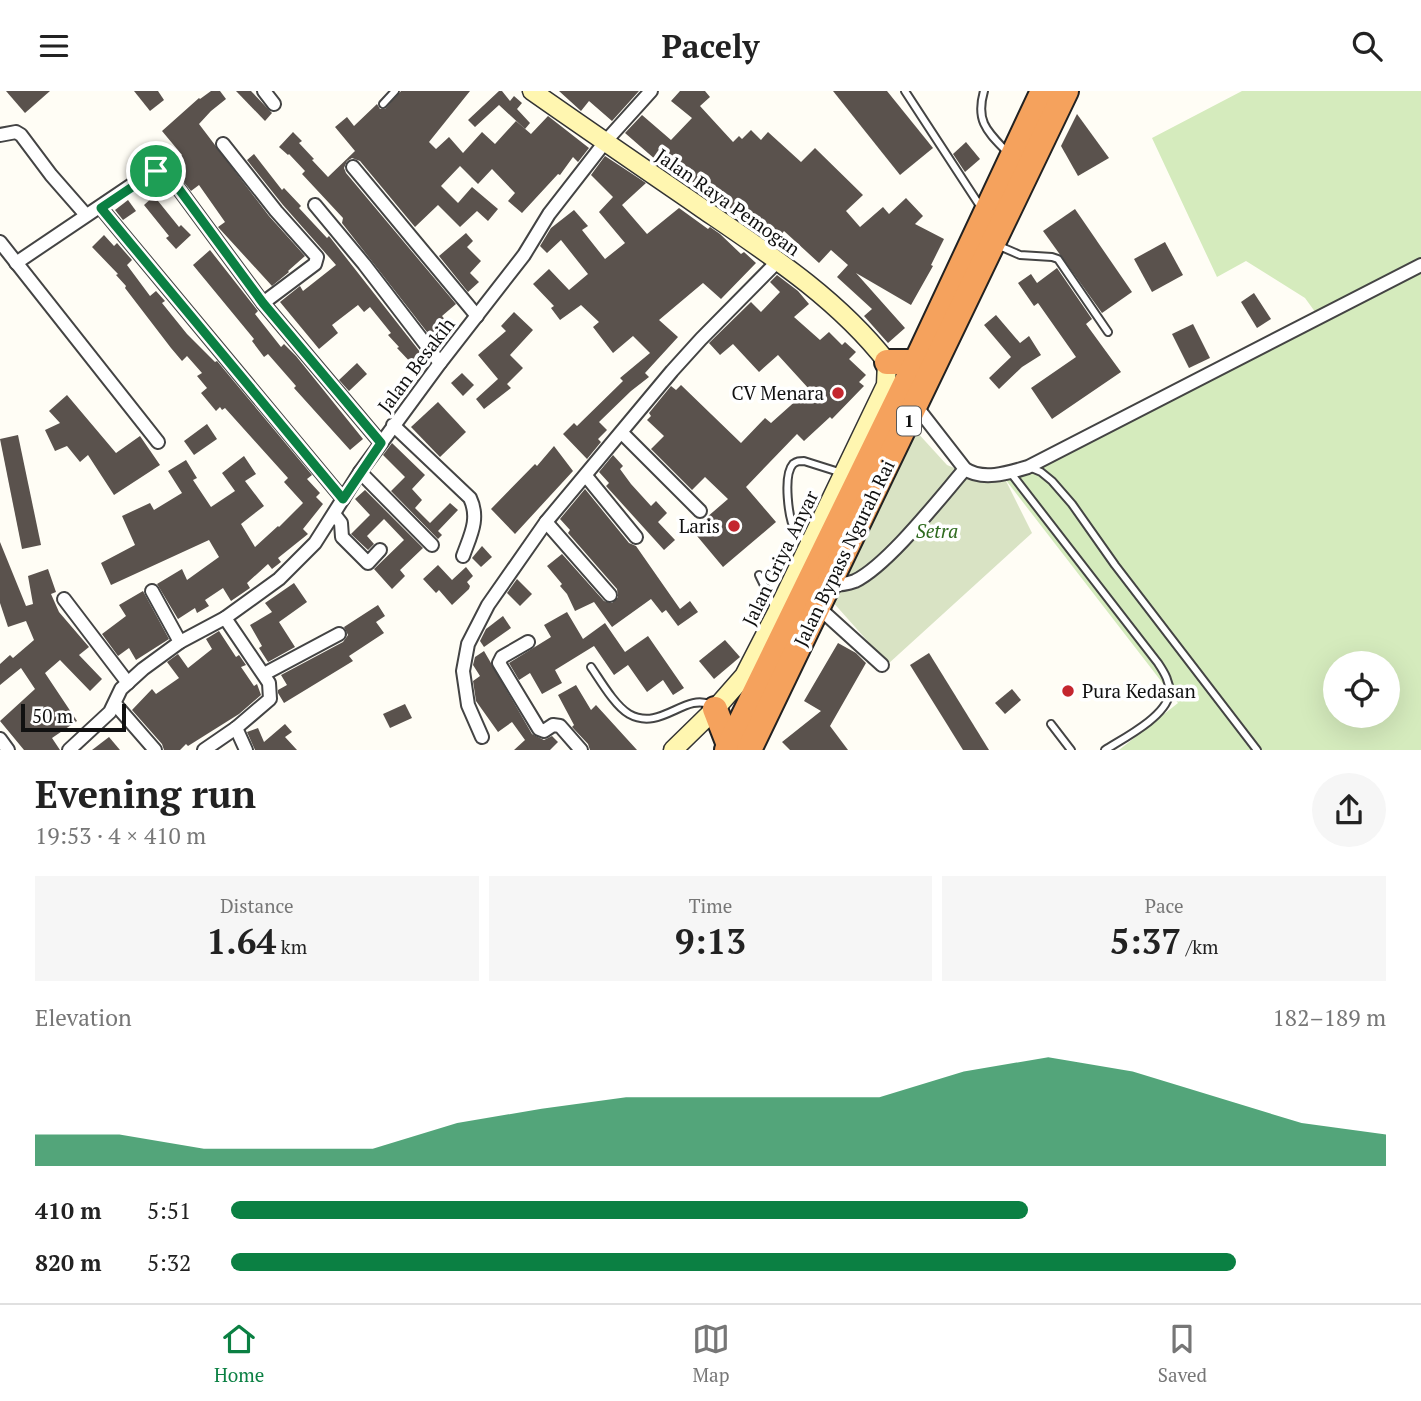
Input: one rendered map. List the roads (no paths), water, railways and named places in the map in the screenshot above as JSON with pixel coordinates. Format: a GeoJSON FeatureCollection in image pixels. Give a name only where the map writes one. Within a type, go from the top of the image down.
{"type":"FeatureCollection","features":[{"type":"Feature","properties":{"kind":"highway","name":"Jalan Bypass Ngurah Rai"},"geometry":{"type":"LineString","coordinates":[[736,749],[1043,91]]}},
{"type":"Feature","properties":{"kind":"highway","name":"Jalan Bypass Ngurah Rai"},"geometry":{"type":"LineString","coordinates":[[736,749],[823,596],[1066,91]]}},
{"type":"Feature","properties":{"kind":"highway"},"geometry":{"type":"LineString","coordinates":[[887,362],[916,362]]}},
{"type":"Feature","properties":{"kind":"highway"},"geometry":{"type":"LineString","coordinates":[[715,709],[736,749]]}},
{"type":"Feature","properties":{"kind":"street"},"geometry":{"type":"LineString","coordinates":[[264,91],[274,104]]}},
{"type":"Feature","properties":{"kind":"street","name":"Jalan Raya Pemogan"},"geometry":{"type":"LineString","coordinates":[[532,91],[778,261],[828,302],[874,345],[887,362]]}},
{"type":"Feature","properties":{"kind":"street","name":"Jalan Besakih"},"geometry":{"type":"LineString","coordinates":[[69,750],[107,716],[121,689],[157,657],[225,618],[279,579],[316,543],[393,425],[524,255],[549,214],[605,142],[651,91]]}},
{"type":"Feature","properties":{"kind":"street"},"geometry":{"type":"LineString","coordinates":[[0,135],[16,132],[22,135],[51,175],[86,215]]}},
{"type":"Feature","properties":{"kind":"street"},"geometry":{"type":"LineString","coordinates":[[223,143],[276,211],[317,257],[315,264],[263,303]]}},
{"type":"Feature","properties":{"kind":"street"},"geometry":{"type":"LineString","coordinates":[[353,167],[477,316]]}},
{"type":"Feature","properties":{"kind":"street"},"geometry":{"type":"LineString","coordinates":[[16,263],[151,172],[164,173],[170,177],[263,303],[381,443]]}},
{"type":"Feature","properties":{"kind":"street"},"geometry":{"type":"LineString","coordinates":[[315,205],[440,363]]}},
{"type":"Feature","properties":{"kind":"street"},"geometry":{"type":"LineString","coordinates":[[101,208],[343,499]]}},
{"type":"Feature","properties":{"kind":"street"},"geometry":{"type":"LineString","coordinates":[[0,242],[158,442]]}},
{"type":"Feature","properties":{"kind":"street"},"geometry":{"type":"LineString","coordinates":[[482,737],[472,718],[465,694],[463,671],[468,643],[488,605],[546,522],[701,339],[778,261]]}},
{"type":"Feature","properties":{"kind":"street"},"geometry":{"type":"LineString","coordinates":[[916,406],[965,469],[982,475],[1028,467],[1421,265]]}},
{"type":"Feature","properties":{"kind":"street","name":"Jalan Griya Anyar"},"geometry":{"type":"LineString","coordinates":[[673,750],[744,676],[811,544],[886,385],[887,362]]}},
{"type":"Feature","properties":{"kind":"street"},"geometry":{"type":"LineString","coordinates":[[393,425],[470,498],[476,513],[463,556]]}},
{"type":"Feature","properties":{"kind":"street"},"geometry":{"type":"LineString","coordinates":[[622,433],[700,511]]}},
{"type":"Feature","properties":{"kind":"street"},"geometry":{"type":"LineString","coordinates":[[882,665],[823,596],[867,573],[919,522],[965,469]]}},
{"type":"Feature","properties":{"kind":"street"},"geometry":{"type":"LineString","coordinates":[[360,472],[432,545]]}},
{"type":"Feature","properties":{"kind":"street"},"geometry":{"type":"LineString","coordinates":[[586,476],[636,537]]}},
{"type":"Feature","properties":{"kind":"street"},"geometry":{"type":"LineString","coordinates":[[334,515],[341,523],[342,537],[368,563],[380,550]]}},
{"type":"Feature","properties":{"kind":"street"},"geometry":{"type":"LineString","coordinates":[[546,522],[610,595]]}},
{"type":"Feature","properties":{"kind":"street"},"geometry":{"type":"LineString","coordinates":[[152,591],[180,642]]}},
{"type":"Feature","properties":{"kind":"street"},"geometry":{"type":"LineString","coordinates":[[64,599],[128,683]]}},
{"type":"Feature","properties":{"kind":"street"},"geometry":{"type":"LineString","coordinates":[[204,750],[236,729],[270,699],[269,683],[264,674],[225,618]]}},
{"type":"Feature","properties":{"kind":"street"},"geometry":{"type":"LineString","coordinates":[[264,674],[340,634]]}},
{"type":"Feature","properties":{"kind":"street"},"geometry":{"type":"LineString","coordinates":[[528,642],[502,657],[499,663],[539,729],[544,731],[553,725],[560,726],[581,750]]}},
{"type":"Feature","properties":{"kind":"street"},"geometry":{"type":"LineString","coordinates":[[115,704],[155,750]]}},
{"type":"Feature","properties":{"kind":"street"},"geometry":{"type":"LineString","coordinates":[[236,729],[246,750]]}},
{"type":"Feature","properties":{"kind":"street"},"geometry":{"type":"LineString","coordinates":[[0,739],[8,750]]}},
{"type":"Feature","properties":{"kind":"lane"},"geometry":{"type":"LineString","coordinates":[[383,104],[396,91]]}},
{"type":"Feature","properties":{"kind":"lane"},"geometry":{"type":"LineString","coordinates":[[905,91],[985,213]]}},
{"type":"Feature","properties":{"kind":"lane"},"geometry":{"type":"LineString","coordinates":[[984,91],[979,112],[985,127],[1012,157]]}},
{"type":"Feature","properties":{"kind":"lane"},"geometry":{"type":"LineString","coordinates":[[992,243],[1020,255],[1052,257],[1058,260],[1108,332]]}},
{"type":"Feature","properties":{"kind":"lane"},"geometry":{"type":"LineString","coordinates":[[811,544],[797,535],[790,517],[788,484],[791,468],[798,461],[804,461],[844,474]]}},
{"type":"Feature","properties":{"kind":"lane"},"geometry":{"type":"LineString","coordinates":[[1028,467],[1041,472],[1065,495],[1115,565],[1257,750]]}},
{"type":"Feature","properties":{"kind":"lane"},"geometry":{"type":"LineString","coordinates":[[1010,472],[1158,663],[1168,682],[1170,694],[1157,715],[1105,750]]}},
{"type":"Feature","properties":{"kind":"lane"},"geometry":{"type":"LineString","coordinates":[[759,575],[777,612]]}},
{"type":"Feature","properties":{"kind":"lane"},"geometry":{"type":"LineString","coordinates":[[591,667],[607,691],[627,713],[638,717],[652,719],[673,713],[693,702],[703,701],[715,709]]}},
{"type":"Feature","properties":{"kind":"lane"},"geometry":{"type":"LineString","coordinates":[[1051,724],[1071,750]]}},
{"type":"Feature","properties":{"kind":"place","name":"CV Menara"},"geometry":{"type":"Point","coordinates":[838,393]}},
{"type":"Feature","properties":{"kind":"place","name":"Laris"},"geometry":{"type":"Point","coordinates":[734,526]}},
{"type":"Feature","properties":{"kind":"place","name":"Pura Kedasan"},"geometry":{"type":"Point","coordinates":[1068,691]}},
{"type":"Feature","properties":{"kind":"park label","name":"Setra"},"geometry":{"type":"Point","coordinates":[937,531]}}]}
